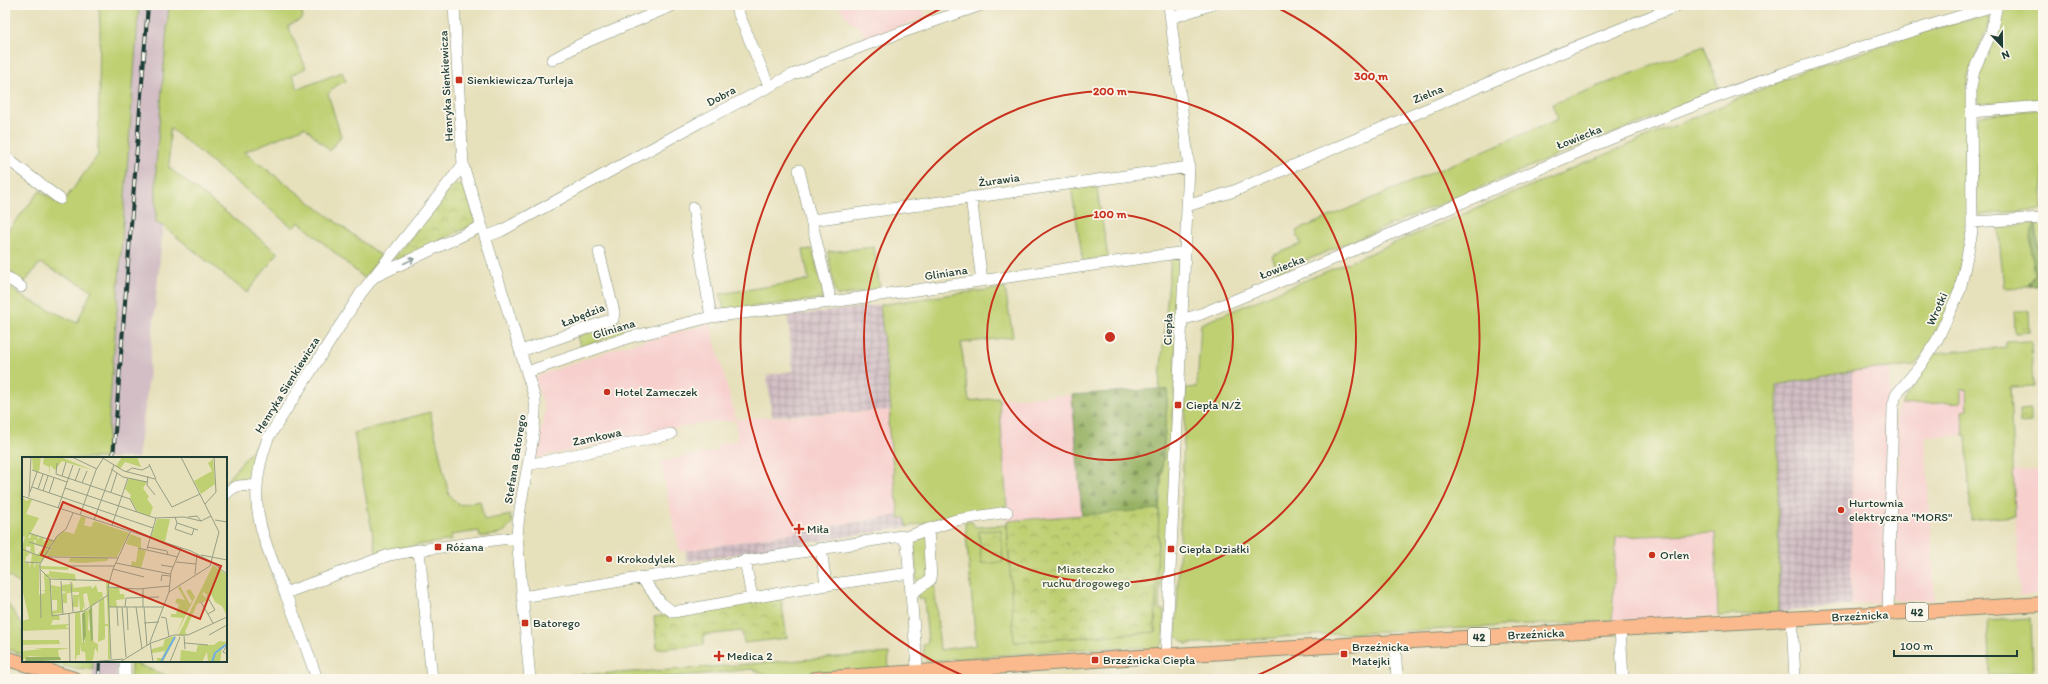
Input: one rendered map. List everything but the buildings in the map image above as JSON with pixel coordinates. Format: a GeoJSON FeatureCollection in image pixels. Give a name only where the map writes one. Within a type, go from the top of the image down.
{"type":"FeatureCollection","features":[{"type":"Feature","properties":{"kind":"main road","name":"Brzeźnicka"},"geometry":{"type":"LineString","coordinates":[[814,679],[917,676],[1166,656],[2043,604]]}},
{"type":"Feature","properties":{"kind":"main road"},"geometry":{"type":"LineString","coordinates":[[5,658],[74,679]]}},
{"type":"Feature","properties":{"kind":"street","name":"Henryka Sienkiewicza"},"geometry":{"type":"LineString","coordinates":[[373,277],[484,231],[463,165],[454,5]]}},
{"type":"Feature","properties":{"kind":"street"},"geometry":{"type":"LineString","coordinates":[[552,60],[579,45],[674,5]]}},
{"type":"Feature","properties":{"kind":"street"},"geometry":{"type":"LineString","coordinates":[[735,5],[769,86]]}},
{"type":"Feature","properties":{"kind":"street","name":"Dobra"},"geometry":{"type":"LineString","coordinates":[[484,231],[498,232],[769,86],[844,53],[981,5]]}},
{"type":"Feature","properties":{"kind":"street","name":"Ciepła"},"geometry":{"type":"LineString","coordinates":[[1166,656],[1189,167],[1169,5]]}},
{"type":"Feature","properties":{"kind":"street"},"geometry":{"type":"LineString","coordinates":[[1171,18],[1210,5]]}},
{"type":"Feature","properties":{"kind":"street","name":"Wrotki"},"geometry":{"type":"LineString","coordinates":[[1888,614],[1893,406],[1896,395],[1920,366],[1937,340],[1960,290],[1968,256],[1972,222],[1970,184],[1972,112],[1971,88],[1974,70],[1991,33],[1997,5]]}},
{"type":"Feature","properties":{"kind":"street","name":"Łowiecka"},"geometry":{"type":"LineString","coordinates":[[1181,317],[1188,318],[1201,314],[1311,269],[1549,164],[1669,115],[1823,59],[1922,27],[1997,5]]}},
{"type":"Feature","properties":{"kind":"street","name":"Zielna"},"geometry":{"type":"LineString","coordinates":[[1187,206],[1234,191],[1522,69],[1679,6]]}},
{"type":"Feature","properties":{"kind":"street"},"geometry":{"type":"LineString","coordinates":[[1972,112],[2043,106]]}},
{"type":"Feature","properties":{"kind":"street"},"geometry":{"type":"LineString","coordinates":[[5,157],[60,199]]}},
{"type":"Feature","properties":{"kind":"street","name":"Henryka Sienkiewicza"},"geometry":{"type":"LineString","coordinates":[[256,486],[263,451],[268,438],[361,293],[463,165]]}},
{"type":"Feature","properties":{"kind":"street","name":"Żurawia"},"geometry":{"type":"LineString","coordinates":[[812,220],[1189,167]]}},
{"type":"Feature","properties":{"kind":"street"},"geometry":{"type":"LineString","coordinates":[[799,170],[812,220],[830,302]]}},
{"type":"Feature","properties":{"kind":"street"},"geometry":{"type":"LineString","coordinates":[[971,197],[982,281]]}},
{"type":"Feature","properties":{"kind":"street"},"geometry":{"type":"LineString","coordinates":[[693,208],[711,317]]}},
{"type":"Feature","properties":{"kind":"street"},"geometry":{"type":"LineString","coordinates":[[1972,222],[2043,218]]}},
{"type":"Feature","properties":{"kind":"street","name":"Stefana Batorego"},"geometry":{"type":"LineString","coordinates":[[484,231],[535,399],[536,412],[517,537],[530,679]]}},
{"type":"Feature","properties":{"kind":"street","name":"Łabędzia"},"geometry":{"type":"LineString","coordinates":[[521,351],[613,319],[614,312],[599,252]]}},
{"type":"Feature","properties":{"kind":"street","name":"Gliniana"},"geometry":{"type":"LineString","coordinates":[[527,372],[627,338],[711,317],[830,302],[1185,252]]}},
{"type":"Feature","properties":{"kind":"street"},"geometry":{"type":"LineString","coordinates":[[5,276],[21,287]]}},
{"type":"Feature","properties":{"kind":"street","name":"Zamkowa"},"geometry":{"type":"LineString","coordinates":[[528,464],[671,434]]}},
{"type":"Feature","properties":{"kind":"street"},"geometry":{"type":"LineString","coordinates":[[227,493],[232,487],[256,486],[257,508],[263,537],[317,679]]}},
{"type":"Feature","properties":{"kind":"street"},"geometry":{"type":"LineString","coordinates":[[522,597],[898,536],[903,538],[956,520],[1007,512]]}},
{"type":"Feature","properties":{"kind":"street"},"geometry":{"type":"LineString","coordinates":[[911,594],[931,579],[928,530]]}},
{"type":"Feature","properties":{"kind":"street"},"geometry":{"type":"LineString","coordinates":[[285,593],[389,555],[517,537]]}},
{"type":"Feature","properties":{"kind":"street"},"geometry":{"type":"LineString","coordinates":[[903,538],[907,544],[910,573],[917,676]]}},
{"type":"Feature","properties":{"kind":"street"},"geometry":{"type":"LineString","coordinates":[[821,548],[826,585]]}},
{"type":"Feature","properties":{"kind":"street"},"geometry":{"type":"LineString","coordinates":[[419,550],[432,679]]}},
{"type":"Feature","properties":{"kind":"street"},"geometry":{"type":"LineString","coordinates":[[745,560],[752,598]]}},
{"type":"Feature","properties":{"kind":"street"},"geometry":{"type":"LineString","coordinates":[[641,577],[670,612],[826,585],[910,573]]}},
{"type":"Feature","properties":{"kind":"street"},"geometry":{"type":"LineString","coordinates":[[1792,619],[1795,679]]}},
{"type":"Feature","properties":{"kind":"street"},"geometry":{"type":"LineString","coordinates":[[1620,629],[1623,679]]}},
{"type":"Feature","properties":{"kind":"street"},"geometry":{"type":"LineString","coordinates":[[1395,642],[1397,679]]}},
{"type":"Feature","properties":{"kind":"street"},"geometry":{"type":"LineString","coordinates":[[125,679],[126,662]]}},
{"type":"Feature","properties":{"kind":"shaded area"},"geometry":{"type":"Polygon","coordinates":[[[139,5],[169,5],[156,165],[156,223],[163,226],[147,392],[138,457],[106,457],[139,5]]]}},
{"type":"Feature","properties":{"kind":"shaded area"},"geometry":{"type":"Polygon","coordinates":[[[842,5],[921,5],[926,17],[865,39],[862,30],[851,22],[839,7],[842,5]]]}},
{"type":"Feature","properties":{"kind":"shaded area"},"geometry":{"type":"Polygon","coordinates":[[[880,305],[891,410],[772,416],[767,375],[793,371],[788,316],[880,305]]]}},
{"type":"Feature","properties":{"kind":"shaded area"},"geometry":{"type":"Polygon","coordinates":[[[710,324],[736,419],[891,410],[888,424],[899,515],[680,552],[661,461],[718,451],[717,445],[737,440],[736,420],[695,424],[536,458],[545,411],[535,378],[623,346],[710,324]]]}},
{"type":"Feature","properties":{"kind":"shaded area"},"geometry":{"type":"Polygon","coordinates":[[[1890,368],[1886,592],[1881,602],[1851,605],[1852,371],[1890,368]]]}},
{"type":"Feature","properties":{"kind":"shaded area"},"geometry":{"type":"Polygon","coordinates":[[[1852,371],[1851,605],[1779,612],[1777,385],[1852,371]]]}},
{"type":"Feature","properties":{"kind":"shaded area"},"geometry":{"type":"Polygon","coordinates":[[[1961,389],[1967,389],[1968,411],[1962,411],[1963,435],[1925,437],[1935,600],[1900,601],[1890,596],[1894,483],[1901,462],[1896,441],[1897,413],[1901,405],[1961,402],[1961,389]]]}},
{"type":"Feature","properties":{"kind":"shaded area"},"geometry":{"type":"Polygon","coordinates":[[[1072,395],[1082,516],[1007,521],[999,399],[1072,395]]]}},
{"type":"Feature","properties":{"kind":"shaded area"},"geometry":{"type":"Polygon","coordinates":[[[2043,470],[2043,595],[2020,596],[2013,471],[2043,470]]]}},
{"type":"Feature","properties":{"kind":"shaded area"},"geometry":{"type":"Polygon","coordinates":[[[899,515],[899,518],[905,518],[907,527],[687,562],[686,551],[899,515]]]}},
{"type":"Feature","properties":{"kind":"shaded area"},"geometry":{"type":"Polygon","coordinates":[[[1716,533],[1718,616],[1612,621],[1616,537],[1716,533]]]}},
{"type":"Feature","properties":{"kind":"shaded area"},"geometry":{"type":"Polygon","coordinates":[[[93,662],[117,662],[116,679],[93,679],[93,662]]]}},
{"type":"Feature","properties":{"kind":"green space"},"geometry":{"type":"Polygon","coordinates":[[[99,5],[139,5],[106,457],[22,457],[22,585],[5,574],[5,288],[6,285],[23,297],[77,323],[92,290],[40,263],[25,282],[5,268],[5,234],[40,191],[61,205],[98,155],[99,5]]]}},
{"type":"Feature","properties":{"kind":"green space"},"geometry":{"type":"Polygon","coordinates":[[[169,5],[300,5],[303,18],[288,26],[306,68],[292,75],[298,89],[342,72],[346,81],[337,85],[328,94],[341,136],[330,151],[305,127],[244,152],[381,256],[364,278],[299,222],[293,228],[170,128],[169,168],[278,253],[247,293],[163,226],[156,223],[156,165],[169,5]]]}},
{"type":"Feature","properties":{"kind":"green space"},"geometry":{"type":"Polygon","coordinates":[[[2006,5],[2043,5],[2043,99],[1980,104],[1976,84],[1978,70],[1987,42],[2002,7],[2006,5]]]}},
{"type":"Feature","properties":{"kind":"green space"},"geometry":{"type":"Polygon","coordinates":[[[1984,15],[1989,18],[1988,25],[1968,76],[1969,224],[1954,299],[1931,343],[1915,366],[1852,371],[1777,385],[1779,612],[1718,616],[1715,533],[1616,537],[1612,621],[1301,636],[1186,644],[1176,636],[1186,388],[1197,387],[1201,324],[1793,76],[1923,32],[1984,15]]]}},
{"type":"Feature","properties":{"kind":"green space"},"geometry":{"type":"Polygon","coordinates":[[[1704,46],[1720,92],[1558,155],[1278,272],[1272,256],[1301,244],[1296,231],[1558,119],[1552,104],[1704,46]]]}},
{"type":"Feature","properties":{"kind":"green space"},"geometry":{"type":"Polygon","coordinates":[[[2043,109],[2043,209],[1980,215],[1977,211],[1975,127],[1980,115],[2043,109]]]}},
{"type":"Feature","properties":{"kind":"green space"},"geometry":{"type":"Polygon","coordinates":[[[1096,183],[1108,257],[1083,261],[1071,187],[1096,183]]]}},
{"type":"Feature","properties":{"kind":"green space"},"geometry":{"type":"Polygon","coordinates":[[[454,184],[465,186],[476,223],[393,264],[391,262],[454,184]]]}},
{"type":"Feature","properties":{"kind":"green space"},"geometry":{"type":"Polygon","coordinates":[[[2043,222],[2043,285],[2036,224],[2031,242],[2035,275],[2027,287],[2004,288],[1998,228],[2043,222]]]}},
{"type":"Feature","properties":{"kind":"green space"},"geometry":{"type":"Polygon","coordinates":[[[2035,223],[2042,285],[2027,287],[2035,275],[2031,235],[2035,223]]]}},
{"type":"Feature","properties":{"kind":"green space"},"geometry":{"type":"Polygon","coordinates":[[[874,247],[880,289],[838,296],[835,292],[828,252],[874,247]]]}},
{"type":"Feature","properties":{"kind":"green space"},"geometry":{"type":"Polygon","coordinates":[[[812,249],[824,294],[822,299],[724,310],[720,294],[809,280],[803,250],[812,249]]]}},
{"type":"Feature","properties":{"kind":"green space"},"geometry":{"type":"Polygon","coordinates":[[[1171,258],[1177,258],[1180,261],[1166,579],[1160,579],[1159,609],[1164,610],[1163,642],[1160,647],[1155,650],[1144,651],[1144,648],[1111,647],[927,661],[924,657],[923,644],[928,643],[924,599],[918,599],[914,542],[930,534],[940,650],[976,645],[965,522],[972,522],[975,527],[1007,525],[1015,642],[1155,632],[1159,509],[1168,390],[1159,389],[1171,258]]]}},
{"type":"Feature","properties":{"kind":"green space"},"geometry":{"type":"Polygon","coordinates":[[[1005,288],[1013,337],[961,343],[969,401],[999,398],[1007,508],[945,518],[907,527],[905,518],[899,518],[888,424],[891,410],[880,305],[1005,288]]]}},
{"type":"Feature","properties":{"kind":"green space"},"geometry":{"type":"Polygon","coordinates":[[[2014,311],[2029,311],[2030,332],[2015,333],[2014,311]]]}},
{"type":"Feature","properties":{"kind":"green space"},"geometry":{"type":"Polygon","coordinates":[[[622,320],[625,332],[581,347],[577,337],[622,320]]]}},
{"type":"Feature","properties":{"kind":"green space"},"geometry":{"type":"Polygon","coordinates":[[[2031,341],[2033,386],[2010,387],[2015,516],[1971,520],[1966,435],[1963,435],[1962,411],[1968,410],[1967,389],[1961,389],[1961,402],[1901,405],[1934,353],[2006,347],[2006,342],[2031,341]]]}},
{"type":"Feature","properties":{"kind":"green space"},"geometry":{"type":"Polygon","coordinates":[[[1159,389],[1168,390],[1159,509],[1082,516],[1072,395],[1159,389]]]}},
{"type":"Feature","properties":{"kind":"green space"},"geometry":{"type":"Polygon","coordinates":[[[2031,409],[2031,422],[2020,423],[2019,410],[2031,409]]]}},
{"type":"Feature","properties":{"kind":"green space"},"geometry":{"type":"Polygon","coordinates":[[[430,412],[449,495],[459,505],[480,501],[484,520],[511,515],[510,519],[513,520],[507,529],[495,535],[480,537],[479,531],[451,535],[452,540],[404,547],[379,555],[376,552],[354,433],[430,412]]]}},
{"type":"Feature","properties":{"kind":"green space"},"geometry":{"type":"Polygon","coordinates":[[[263,433],[265,437],[251,476],[227,485],[227,480],[253,449],[263,433]]]}},
{"type":"Feature","properties":{"kind":"green space","name":"Miasteczko ruchu drogowego"},"geometry":{"type":"Polygon","coordinates":[[[1159,509],[1155,632],[1014,642],[1007,521],[1159,509]]]}},
{"type":"Feature","properties":{"kind":"green space"},"geometry":{"type":"Polygon","coordinates":[[[1001,530],[1003,562],[981,564],[979,531],[1001,530]]]}},
{"type":"Feature","properties":{"kind":"green space"},"geometry":{"type":"Polygon","coordinates":[[[781,598],[787,638],[744,643],[742,631],[704,635],[704,645],[657,649],[654,617],[781,598]]]}},
{"type":"Feature","properties":{"kind":"green space"},"geometry":{"type":"Polygon","coordinates":[[[5,600],[22,625],[22,655],[5,648],[5,600]]]}},
{"type":"Feature","properties":{"kind":"green space"},"geometry":{"type":"Polygon","coordinates":[[[2031,618],[2033,673],[1990,676],[1987,621],[2031,618]]]}},
{"type":"Feature","properties":{"kind":"green space"},"geometry":{"type":"Polygon","coordinates":[[[889,653],[888,669],[769,677],[752,669],[652,679],[547,679],[539,677],[687,669],[889,653]]]}},
{"type":"Feature","properties":{"kind":"green space"},"geometry":{"type":"Polygon","coordinates":[[[48,662],[93,662],[93,669],[70,668],[48,662]]]}},
{"type":"Feature","properties":{"kind":"green space"},"geometry":{"type":"Polygon","coordinates":[[[131,662],[175,679],[131,679],[131,662]]]}},
{"type":"Feature","properties":{"kind":"railway"},"geometry":{"type":"LineString","coordinates":[[113,457],[148,5]]}},
{"type":"Feature","properties":{"kind":"railway"},"geometry":{"type":"LineString","coordinates":[[99,679],[100,662]]}},
{"type":"Feature","properties":{"kind":"place","name":"Sienkiewicza/Turleja"},"geometry":{"type":"Point","coordinates":[459,80]}},
{"type":"Feature","properties":{"kind":"place","name":"Hotel Zameczek"},"geometry":{"type":"Point","coordinates":[607,392]}},
{"type":"Feature","properties":{"kind":"place","name":"Ciepła N/Ż"},"geometry":{"type":"Point","coordinates":[1178,405]}},
{"type":"Feature","properties":{"kind":"place","name":"Hurtownia elektryczna \"MORS\""},"geometry":{"type":"Point","coordinates":[1841,510]}},
{"type":"Feature","properties":{"kind":"place","name":"Miła"},"geometry":{"type":"Point","coordinates":[799,529]}},
{"type":"Feature","properties":{"kind":"place","name":"Różana"},"geometry":{"type":"Point","coordinates":[438,547]}},
{"type":"Feature","properties":{"kind":"place","name":"Ciepła Działki"},"geometry":{"type":"Point","coordinates":[1171,549]}},
{"type":"Feature","properties":{"kind":"place","name":"Orlen"},"geometry":{"type":"Point","coordinates":[1652,555]}},
{"type":"Feature","properties":{"kind":"place","name":"Krokodylek"},"geometry":{"type":"Point","coordinates":[609,559]}},
{"type":"Feature","properties":{"kind":"place","name":"Batorego"},"geometry":{"type":"Point","coordinates":[525,623]}},
{"type":"Feature","properties":{"kind":"place","name":"Brzeźnicka Matejki"},"geometry":{"type":"Point","coordinates":[1344,654]}},
{"type":"Feature","properties":{"kind":"place","name":"Medica 2"},"geometry":{"type":"Point","coordinates":[719,656]}},
{"type":"Feature","properties":{"kind":"place","name":"Brzeźnicka Ciepła"},"geometry":{"type":"Point","coordinates":[1095,660]}}]}
